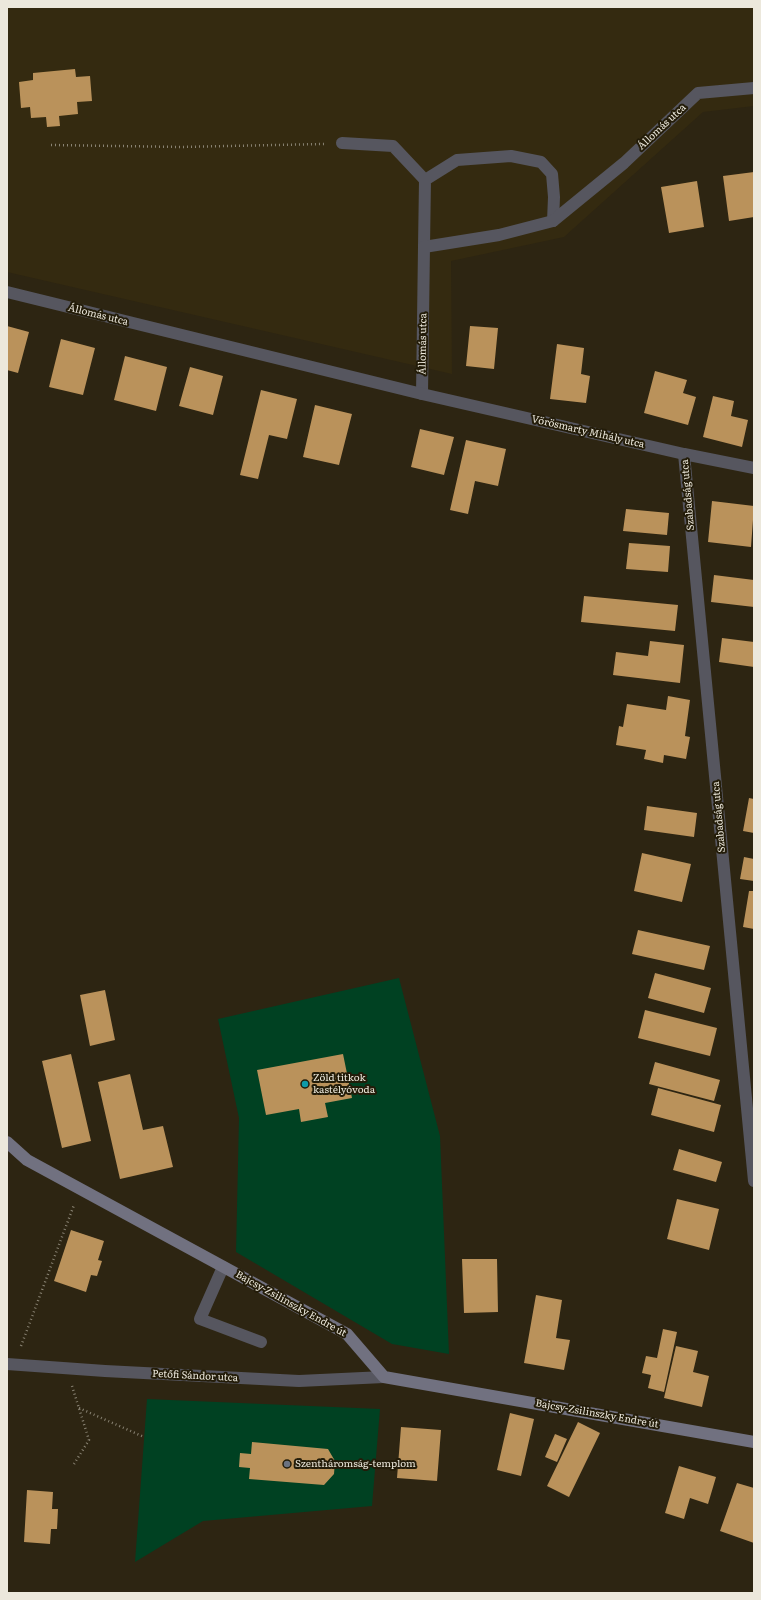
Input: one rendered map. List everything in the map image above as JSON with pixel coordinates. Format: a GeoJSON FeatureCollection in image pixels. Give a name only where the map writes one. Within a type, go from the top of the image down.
{"type":"FeatureCollection","features":[{"type":"Feature","properties":{"kind":"main road","name":"Bajcsy-Zsilinszky Endre út"},"geometry":{"type":"LineString","coordinates":[[7,1142],[27,1160],[347,1334],[384,1377],[754,1442]]}},
{"type":"Feature","properties":{"kind":"street","name":"Állomás utca"},"geometry":{"type":"LineString","coordinates":[[7,292],[422,394],[424,247],[499,235],[553,221],[624,163],[698,93],[754,88]]}},
{"type":"Feature","properties":{"kind":"street"},"geometry":{"type":"LineString","coordinates":[[342,143],[393,146],[425,180],[424,247]]}},
{"type":"Feature","properties":{"kind":"street"},"geometry":{"type":"LineString","coordinates":[[425,180],[457,160],[510,156],[541,162],[552,174],[554,197],[553,221]]}},
{"type":"Feature","properties":{"kind":"street","name":"Vörösmarty Mihály utca"},"geometry":{"type":"LineString","coordinates":[[422,394],[684,454],[754,468]]}},
{"type":"Feature","properties":{"kind":"street","name":"Szabadság utca"},"geometry":{"type":"LineString","coordinates":[[684,454],[754,1181]]}},
{"type":"Feature","properties":{"kind":"street"},"geometry":{"type":"LineString","coordinates":[[223,1267],[200,1319],[261,1342]]}},
{"type":"Feature","properties":{"kind":"street","name":"Petőfi Sándor utca"},"geometry":{"type":"LineString","coordinates":[[11,1364],[299,1381],[384,1377]]}},
{"type":"Feature","properties":{"kind":"path"},"geometry":{"type":"LineString","coordinates":[[51,145],[181,147],[342,143]]}},
{"type":"Feature","properties":{"kind":"path"},"geometry":{"type":"LineString","coordinates":[[11,1364],[81,1188]]}},
{"type":"Feature","properties":{"kind":"path"},"geometry":{"type":"LineString","coordinates":[[66,1368],[89,1440],[74,1464]]}},
{"type":"Feature","properties":{"kind":"path"},"geometry":{"type":"LineString","coordinates":[[79,1408],[144,1437]]}},
{"type":"Feature","properties":{"kind":"shaded area"},"geometry":{"type":"Polygon","coordinates":[[[7,7],[754,7],[754,106],[703,112],[564,237],[451,261],[452,374],[7,272],[7,7]]]}},
{"type":"Feature","properties":{"kind":"green space"},"geometry":{"type":"Polygon","coordinates":[[[399,978],[440,1136],[449,1354],[392,1344],[236,1252],[239,1118],[218,1019],[399,978]]]}},
{"type":"Feature","properties":{"kind":"green space"},"geometry":{"type":"Polygon","coordinates":[[[147,1399],[380,1409],[372,1506],[203,1521],[135,1562],[147,1399]]]}},
{"type":"Feature","properties":{"kind":"building"},"geometry":{"type":"Polygon","coordinates":[[[75,69],[76,77],[90,76],[92,101],[77,102],[78,114],[59,116],[60,126],[47,127],[46,117],[31,118],[30,107],[21,108],[19,82],[33,80],[33,73],[75,69]]]}},
{"type":"Feature","properties":{"kind":"building"},"geometry":{"type":"Polygon","coordinates":[[[754,172],[754,217],[729,221],[723,176],[754,172]]]}},
{"type":"Feature","properties":{"kind":"building"},"geometry":{"type":"Polygon","coordinates":[[[697,181],[704,227],[669,233],[661,187],[697,181]]]}},
{"type":"Feature","properties":{"kind":"building"},"geometry":{"type":"Polygon","coordinates":[[[7,326],[29,332],[18,373],[7,370],[7,326]]]}},
{"type":"Feature","properties":{"kind":"building"},"geometry":{"type":"Polygon","coordinates":[[[470,326],[498,328],[494,369],[466,366],[470,326]]]}},
{"type":"Feature","properties":{"kind":"building"},"geometry":{"type":"Polygon","coordinates":[[[61,339],[95,348],[83,395],[49,387],[61,339]]]}},
{"type":"Feature","properties":{"kind":"building"},"geometry":{"type":"Polygon","coordinates":[[[557,344],[584,348],[581,374],[590,376],[586,403],[550,399],[557,344]]]}},
{"type":"Feature","properties":{"kind":"building"},"geometry":{"type":"Polygon","coordinates":[[[125,356],[167,367],[156,411],[114,400],[125,356]]]}},
{"type":"Feature","properties":{"kind":"building"},"geometry":{"type":"Polygon","coordinates":[[[190,367],[223,376],[213,415],[179,406],[190,367]]]}},
{"type":"Feature","properties":{"kind":"building"},"geometry":{"type":"Polygon","coordinates":[[[655,371],[687,380],[683,393],[696,397],[688,425],[644,413],[655,371]]]}},
{"type":"Feature","properties":{"kind":"building"},"geometry":{"type":"Polygon","coordinates":[[[261,390],[297,399],[287,439],[269,435],[258,479],[240,475],[261,390]]]}},
{"type":"Feature","properties":{"kind":"building"},"geometry":{"type":"Polygon","coordinates":[[[713,396],[734,401],[731,416],[748,420],[742,447],[703,437],[713,396]]]}},
{"type":"Feature","properties":{"kind":"building"},"geometry":{"type":"Polygon","coordinates":[[[315,405],[352,414],[339,465],[303,457],[315,405]]]}},
{"type":"Feature","properties":{"kind":"building"},"geometry":{"type":"Polygon","coordinates":[[[420,429],[454,437],[444,475],[411,467],[420,429]]]}},
{"type":"Feature","properties":{"kind":"building"},"geometry":{"type":"Polygon","coordinates":[[[466,440],[506,449],[498,486],[475,481],[468,514],[450,510],[466,440]]]}},
{"type":"Feature","properties":{"kind":"building"},"geometry":{"type":"Polygon","coordinates":[[[712,501],[754,506],[751,547],[708,542],[712,501]]]}},
{"type":"Feature","properties":{"kind":"building"},"geometry":{"type":"Polygon","coordinates":[[[626,509],[669,513],[667,535],[623,531],[626,509]]]}},
{"type":"Feature","properties":{"kind":"building"},"geometry":{"type":"Polygon","coordinates":[[[629,543],[670,546],[668,572],[626,569],[629,543]]]}},
{"type":"Feature","properties":{"kind":"building"},"geometry":{"type":"Polygon","coordinates":[[[714,575],[754,580],[754,607],[711,602],[714,575]]]}},
{"type":"Feature","properties":{"kind":"building"},"geometry":{"type":"Polygon","coordinates":[[[584,596],[678,605],[675,631],[581,622],[584,596]]]}},
{"type":"Feature","properties":{"kind":"building"},"geometry":{"type":"Polygon","coordinates":[[[722,638],[754,642],[754,667],[719,662],[722,638]]]}},
{"type":"Feature","properties":{"kind":"building"},"geometry":{"type":"Polygon","coordinates":[[[650,641],[684,645],[680,683],[613,675],[616,652],[648,656],[650,641]]]}},
{"type":"Feature","properties":{"kind":"building"},"geometry":{"type":"Polygon","coordinates":[[[668,696],[690,700],[685,736],[690,737],[686,759],[664,755],[663,763],[644,759],[646,750],[616,745],[619,726],[623,727],[627,704],[666,710],[668,696]]]}},
{"type":"Feature","properties":{"kind":"building"},"geometry":{"type":"Polygon","coordinates":[[[749,798],[754,799],[754,833],[743,831],[749,798]]]}},
{"type":"Feature","properties":{"kind":"building"},"geometry":{"type":"Polygon","coordinates":[[[647,806],[697,813],[694,837],[644,830],[647,806]]]}},
{"type":"Feature","properties":{"kind":"building"},"geometry":{"type":"Polygon","coordinates":[[[642,853],[691,864],[682,902],[634,891],[642,853]]]}},
{"type":"Feature","properties":{"kind":"building"},"geometry":{"type":"Polygon","coordinates":[[[744,857],[754,859],[754,881],[740,879],[744,857]]]}},
{"type":"Feature","properties":{"kind":"building"},"geometry":{"type":"Polygon","coordinates":[[[749,891],[754,891],[754,929],[743,927],[749,891]]]}},
{"type":"Feature","properties":{"kind":"building"},"geometry":{"type":"Polygon","coordinates":[[[638,930],[710,946],[704,970],[632,954],[638,930]]]}},
{"type":"Feature","properties":{"kind":"building"},"geometry":{"type":"Polygon","coordinates":[[[655,973],[711,988],[704,1013],[648,998],[655,973]]]}},
{"type":"Feature","properties":{"kind":"building"},"geometry":{"type":"Polygon","coordinates":[[[105,990],[115,1040],[90,1046],[80,995],[105,990]]]}},
{"type":"Feature","properties":{"kind":"building"},"geometry":{"type":"Polygon","coordinates":[[[645,1010],[717,1028],[710,1056],[638,1038],[645,1010]]]}},
{"type":"Feature","properties":{"kind":"building"},"geometry":{"type":"Polygon","coordinates":[[[71,1054],[91,1141],[62,1148],[42,1061],[71,1054]]]}},
{"type":"Feature","properties":{"kind":"building","name":"Zöld titkok kastélyóvoda"},"geometry":{"type":"Polygon","coordinates":[[[343,1054],[352,1098],[325,1103],[328,1117],[301,1122],[299,1109],[266,1115],[257,1070],[343,1054]]]}},
{"type":"Feature","properties":{"kind":"building"},"geometry":{"type":"Polygon","coordinates":[[[655,1062],[720,1080],[714,1101],[649,1084],[655,1062]]]}},
{"type":"Feature","properties":{"kind":"building"},"geometry":{"type":"Polygon","coordinates":[[[130,1074],[143,1130],[163,1126],[173,1167],[120,1179],[98,1082],[130,1074]]]}},
{"type":"Feature","properties":{"kind":"building"},"geometry":{"type":"Polygon","coordinates":[[[658,1088],[721,1105],[714,1132],[651,1115],[658,1088]]]}},
{"type":"Feature","properties":{"kind":"building"},"geometry":{"type":"Polygon","coordinates":[[[679,1149],[722,1162],[716,1182],[673,1170],[679,1149]]]}},
{"type":"Feature","properties":{"kind":"building"},"geometry":{"type":"Polygon","coordinates":[[[677,1199],[719,1209],[709,1250],[667,1239],[677,1199]]]}},
{"type":"Feature","properties":{"kind":"building"},"geometry":{"type":"Polygon","coordinates":[[[71,1230],[104,1241],[98,1260],[102,1261],[97,1276],[91,1275],[86,1292],[54,1281],[71,1230]]]}},
{"type":"Feature","properties":{"kind":"building"},"geometry":{"type":"Polygon","coordinates":[[[462,1259],[497,1259],[498,1312],[464,1313],[462,1259]]]}},
{"type":"Feature","properties":{"kind":"building"},"geometry":{"type":"Polygon","coordinates":[[[536,1295],[562,1300],[556,1338],[570,1340],[564,1370],[524,1363],[536,1295]]]}},
{"type":"Feature","properties":{"kind":"building"},"geometry":{"type":"Polygon","coordinates":[[[663,1329],[677,1332],[664,1392],[648,1388],[651,1375],[642,1373],[646,1356],[657,1358],[663,1329]]]}},
{"type":"Feature","properties":{"kind":"building"},"geometry":{"type":"Polygon","coordinates":[[[676,1346],[698,1351],[693,1372],[709,1376],[702,1407],[664,1398],[676,1346]]]}},
{"type":"Feature","properties":{"kind":"building"},"geometry":{"type":"Polygon","coordinates":[[[510,1413],[534,1419],[521,1476],[497,1470],[510,1413]]]}},
{"type":"Feature","properties":{"kind":"building"},"geometry":{"type":"Polygon","coordinates":[[[578,1422],[600,1433],[569,1497],[547,1486],[578,1422]]]}},
{"type":"Feature","properties":{"kind":"building"},"geometry":{"type":"Polygon","coordinates":[[[401,1427],[441,1430],[437,1481],[397,1478],[401,1427]]]}},
{"type":"Feature","properties":{"kind":"building"},"geometry":{"type":"Polygon","coordinates":[[[555,1434],[567,1439],[557,1462],[545,1457],[555,1434]]]}},
{"type":"Feature","properties":{"kind":"building","name":"Szentháromság-templom"},"geometry":{"type":"Polygon","coordinates":[[[252,1442],[328,1449],[335,1461],[334,1474],[324,1485],[249,1479],[250,1468],[239,1467],[240,1453],[251,1454],[252,1442]]]}},
{"type":"Feature","properties":{"kind":"building"},"geometry":{"type":"Polygon","coordinates":[[[679,1466],[716,1477],[708,1504],[690,1498],[684,1519],[665,1513],[679,1466]]]}},
{"type":"Feature","properties":{"kind":"building"},"geometry":{"type":"Polygon","coordinates":[[[737,1483],[754,1488],[754,1543],[720,1531],[737,1483]]]}},
{"type":"Feature","properties":{"kind":"building"},"geometry":{"type":"Polygon","coordinates":[[[27,1490],[53,1492],[52,1509],[58,1509],[57,1529],[51,1529],[50,1544],[24,1542],[27,1490]]]}},
{"type":"Feature","properties":{"kind":"place","name":"Zöld titkok kastélyóvoda"},"geometry":{"type":"Point","coordinates":[305,1084]}},
{"type":"Feature","properties":{"kind":"place","name":"Szentháromság-templom"},"geometry":{"type":"Point","coordinates":[287,1464]}}]}
